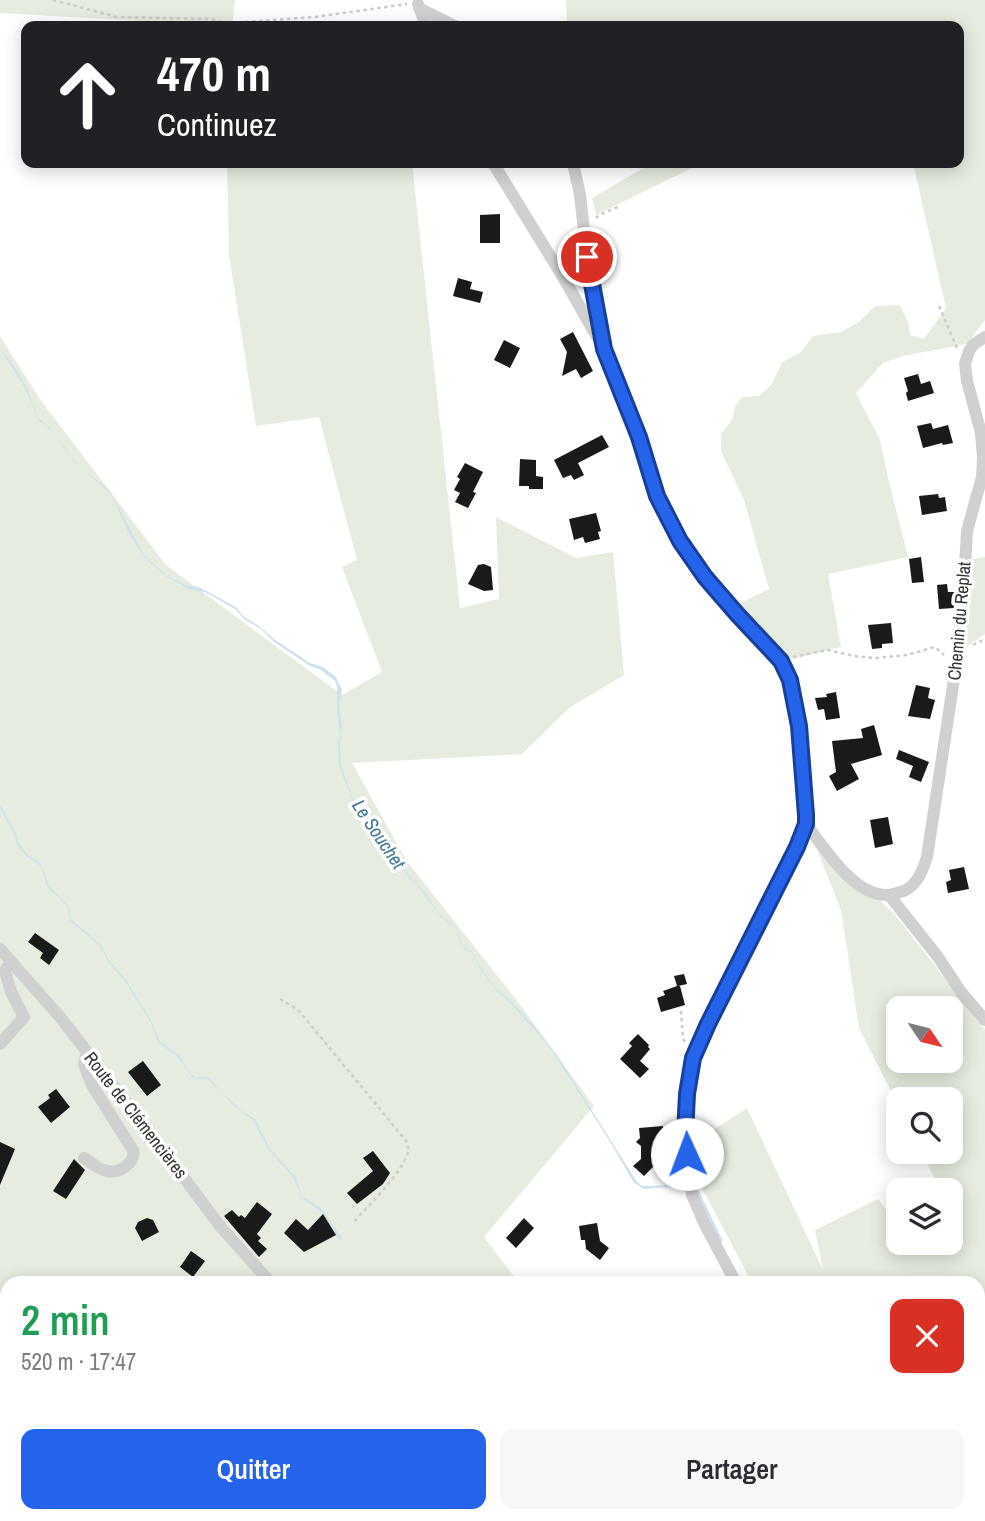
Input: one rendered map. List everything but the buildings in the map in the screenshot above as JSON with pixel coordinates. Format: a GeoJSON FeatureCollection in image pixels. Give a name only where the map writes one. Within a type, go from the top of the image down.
{"type":"FeatureCollection","features":[{"type":"Feature","properties":{"kind":"street"},"geometry":{"type":"LineString","coordinates":[[418,3],[424,21]]}},
{"type":"Feature","properties":{"kind":"street"},"geometry":{"type":"LineString","coordinates":[[418,3],[447,21]]}},
{"type":"Feature","properties":{"kind":"street"},"geometry":{"type":"LineString","coordinates":[[496,168],[604,349],[639,437],[657,496],[680,541],[705,577],[781,661],[790,680],[799,726],[806,824],[693,1058],[687,1094],[685,1134],[692,1195],[732,1276]]}},
{"type":"Feature","properties":{"kind":"street"},"geometry":{"type":"LineString","coordinates":[[574,168],[604,349]]}},
{"type":"Feature","properties":{"kind":"street"},"geometry":{"type":"LineString","coordinates":[[966,363],[974,344],[985,337]]}},
{"type":"Feature","properties":{"kind":"street","name":"Chemin du Replat"},"geometry":{"type":"LineString","coordinates":[[889,895],[911,887],[922,874],[927,857],[957,663],[967,531],[982,477],[983,457],[981,433],[967,381],[966,363]]}},
{"type":"Feature","properties":{"kind":"street"},"geometry":{"type":"LineString","coordinates":[[806,824],[856,884],[866,890],[889,895],[985,1020]]}},
{"type":"Feature","properties":{"kind":"street","name":"Route de Clémencières"},"geometry":{"type":"LineString","coordinates":[[0,949],[43,996],[220,1226],[265,1276]]}},
{"type":"Feature","properties":{"kind":"street"},"geometry":{"type":"LineString","coordinates":[[0,1044],[24,1017],[11,992],[5,971],[11,961]]}},
{"type":"Feature","properties":{"kind":"street"},"geometry":{"type":"LineString","coordinates":[[84,1158],[109,1172],[124,1169],[133,1161],[134,1153],[92,1085],[84,1063],[87,1052]]}},
{"type":"Feature","properties":{"kind":"path"},"geometry":{"type":"LineString","coordinates":[[53,0],[117,17],[218,21]]}},
{"type":"Feature","properties":{"kind":"path"},"geometry":{"type":"LineString","coordinates":[[259,21],[315,17],[418,3]]}},
{"type":"Feature","properties":{"kind":"path"},"geometry":{"type":"LineString","coordinates":[[594,220],[620,206]]}},
{"type":"Feature","properties":{"kind":"path"},"geometry":{"type":"LineString","coordinates":[[939,306],[966,363]]}},
{"type":"Feature","properties":{"kind":"path"},"geometry":{"type":"LineString","coordinates":[[971,646],[985,639]]}},
{"type":"Feature","properties":{"kind":"path"},"geometry":{"type":"LineString","coordinates":[[781,661],[828,650],[875,658],[907,655],[935,647],[957,663]]}},
{"type":"Feature","properties":{"kind":"path"},"geometry":{"type":"LineString","coordinates":[[280,999],[300,1012],[407,1142],[409,1150],[401,1167],[354,1222]]}},
{"type":"Feature","properties":{"kind":"path"},"geometry":{"type":"LineString","coordinates":[[681,1011],[683,1038],[693,1058]]}},
{"type":"Feature","properties":{"kind":"shaded area"},"geometry":{"type":"Polygon","coordinates":[[[0,0],[235,0],[233,21],[143,21],[0,13],[0,0]]]}},
{"type":"Feature","properties":{"kind":"shaded area"},"geometry":{"type":"Polygon","coordinates":[[[566,0],[985,0],[985,320],[967,344],[902,356],[883,363],[856,393],[880,440],[908,557],[828,574],[841,647],[776,663],[726,610],[769,589],[744,500],[721,451],[721,434],[732,420],[735,406],[742,397],[759,396],[772,384],[782,362],[801,352],[813,336],[841,332],[859,322],[875,306],[900,305],[909,325],[910,335],[924,339],[946,308],[914,168],[964,168],[964,21],[567,21],[566,0]]]}},
{"type":"Feature","properties":{"kind":"shaded area"},"geometry":{"type":"Polygon","coordinates":[[[227,168],[413,168],[460,608],[499,599],[496,517],[576,558],[613,552],[624,675],[569,708],[522,754],[352,763],[406,860],[515,998],[594,1106],[484,1237],[514,1276],[0,1276],[0,336],[39,398],[166,565],[342,695],[382,672],[342,567],[357,560],[319,417],[256,426],[229,255],[227,168]]]}},
{"type":"Feature","properties":{"kind":"shaded area"},"geometry":{"type":"Polygon","coordinates":[[[643,168],[692,168],[596,215],[592,198],[643,168]]]}},
{"type":"Feature","properties":{"kind":"shaded area"},"geometry":{"type":"Polygon","coordinates":[[[985,557],[985,634],[965,648],[967,560],[985,557]]]}},
{"type":"Feature","properties":{"kind":"shaded area"},"geometry":{"type":"Polygon","coordinates":[[[810,832],[895,915],[958,996],[886,996],[886,1073],[963,1073],[963,1002],[985,1030],[985,1276],[748,1275],[697,1179],[698,1140],[747,1108],[823,1270],[815,1230],[878,1199],[886,1210],[886,1255],[963,1255],[963,1178],[935,1178],[927,1164],[963,1164],[963,1087],[889,1087],[859,1028],[841,910],[810,832]]]}},
{"type":"Feature","properties":{"kind":"water"},"geometry":{"type":"Polygon","coordinates":[[[0,349],[21,377],[38,418],[55,436],[39,421],[25,388],[0,349]]]}},
{"type":"Feature","properties":{"kind":"water"},"geometry":{"type":"Polygon","coordinates":[[[71,457],[110,491],[144,555],[167,576],[188,586],[199,587],[236,607],[243,616],[259,626],[274,639],[336,677],[342,689],[339,708],[342,724],[341,766],[354,801],[363,810],[355,804],[352,799],[339,766],[340,734],[335,681],[274,642],[261,629],[244,619],[235,609],[205,592],[189,589],[167,577],[145,558],[129,534],[112,495],[74,461],[71,457]]]}},
{"type":"Feature","properties":{"kind":"water"},"geometry":{"type":"Polygon","coordinates":[[[0,805],[19,844],[42,865],[49,886],[69,906],[71,919],[101,945],[109,960],[126,980],[152,1022],[160,1042],[180,1056],[194,1077],[208,1077],[242,1111],[255,1119],[270,1149],[296,1177],[302,1197],[320,1207],[342,1238],[339,1240],[320,1211],[302,1198],[293,1177],[268,1149],[253,1120],[233,1105],[210,1081],[193,1078],[177,1056],[159,1043],[151,1023],[125,981],[110,964],[99,945],[70,921],[68,906],[47,887],[42,867],[26,855],[17,845],[0,805]]]}},
{"type":"Feature","properties":{"kind":"water"},"geometry":{"type":"Polygon","coordinates":[[[367,814],[374,822],[374,832],[380,841],[389,848],[439,914],[455,926],[463,946],[472,952],[496,989],[507,997],[557,1055],[637,1182],[642,1186],[681,1186],[644,1189],[634,1183],[549,1046],[497,991],[479,967],[472,953],[465,949],[461,944],[455,927],[440,916],[388,848],[380,843],[373,832],[367,814]]]}},
{"type":"Feature","properties":{"kind":"waterway","name":"Le Souchet"},"geometry":{"type":"LineString","coordinates":[[697,1191],[721,1241]]}},
{"type":"Feature","properties":{"kind":"route"},"geometry":{"type":"LineString","coordinates":[[587,257],[604,349],[625,398],[657,496],[680,541],[705,577],[781,661],[790,680],[799,726],[806,824],[693,1058],[687,1094],[687,1154]]}}]}
